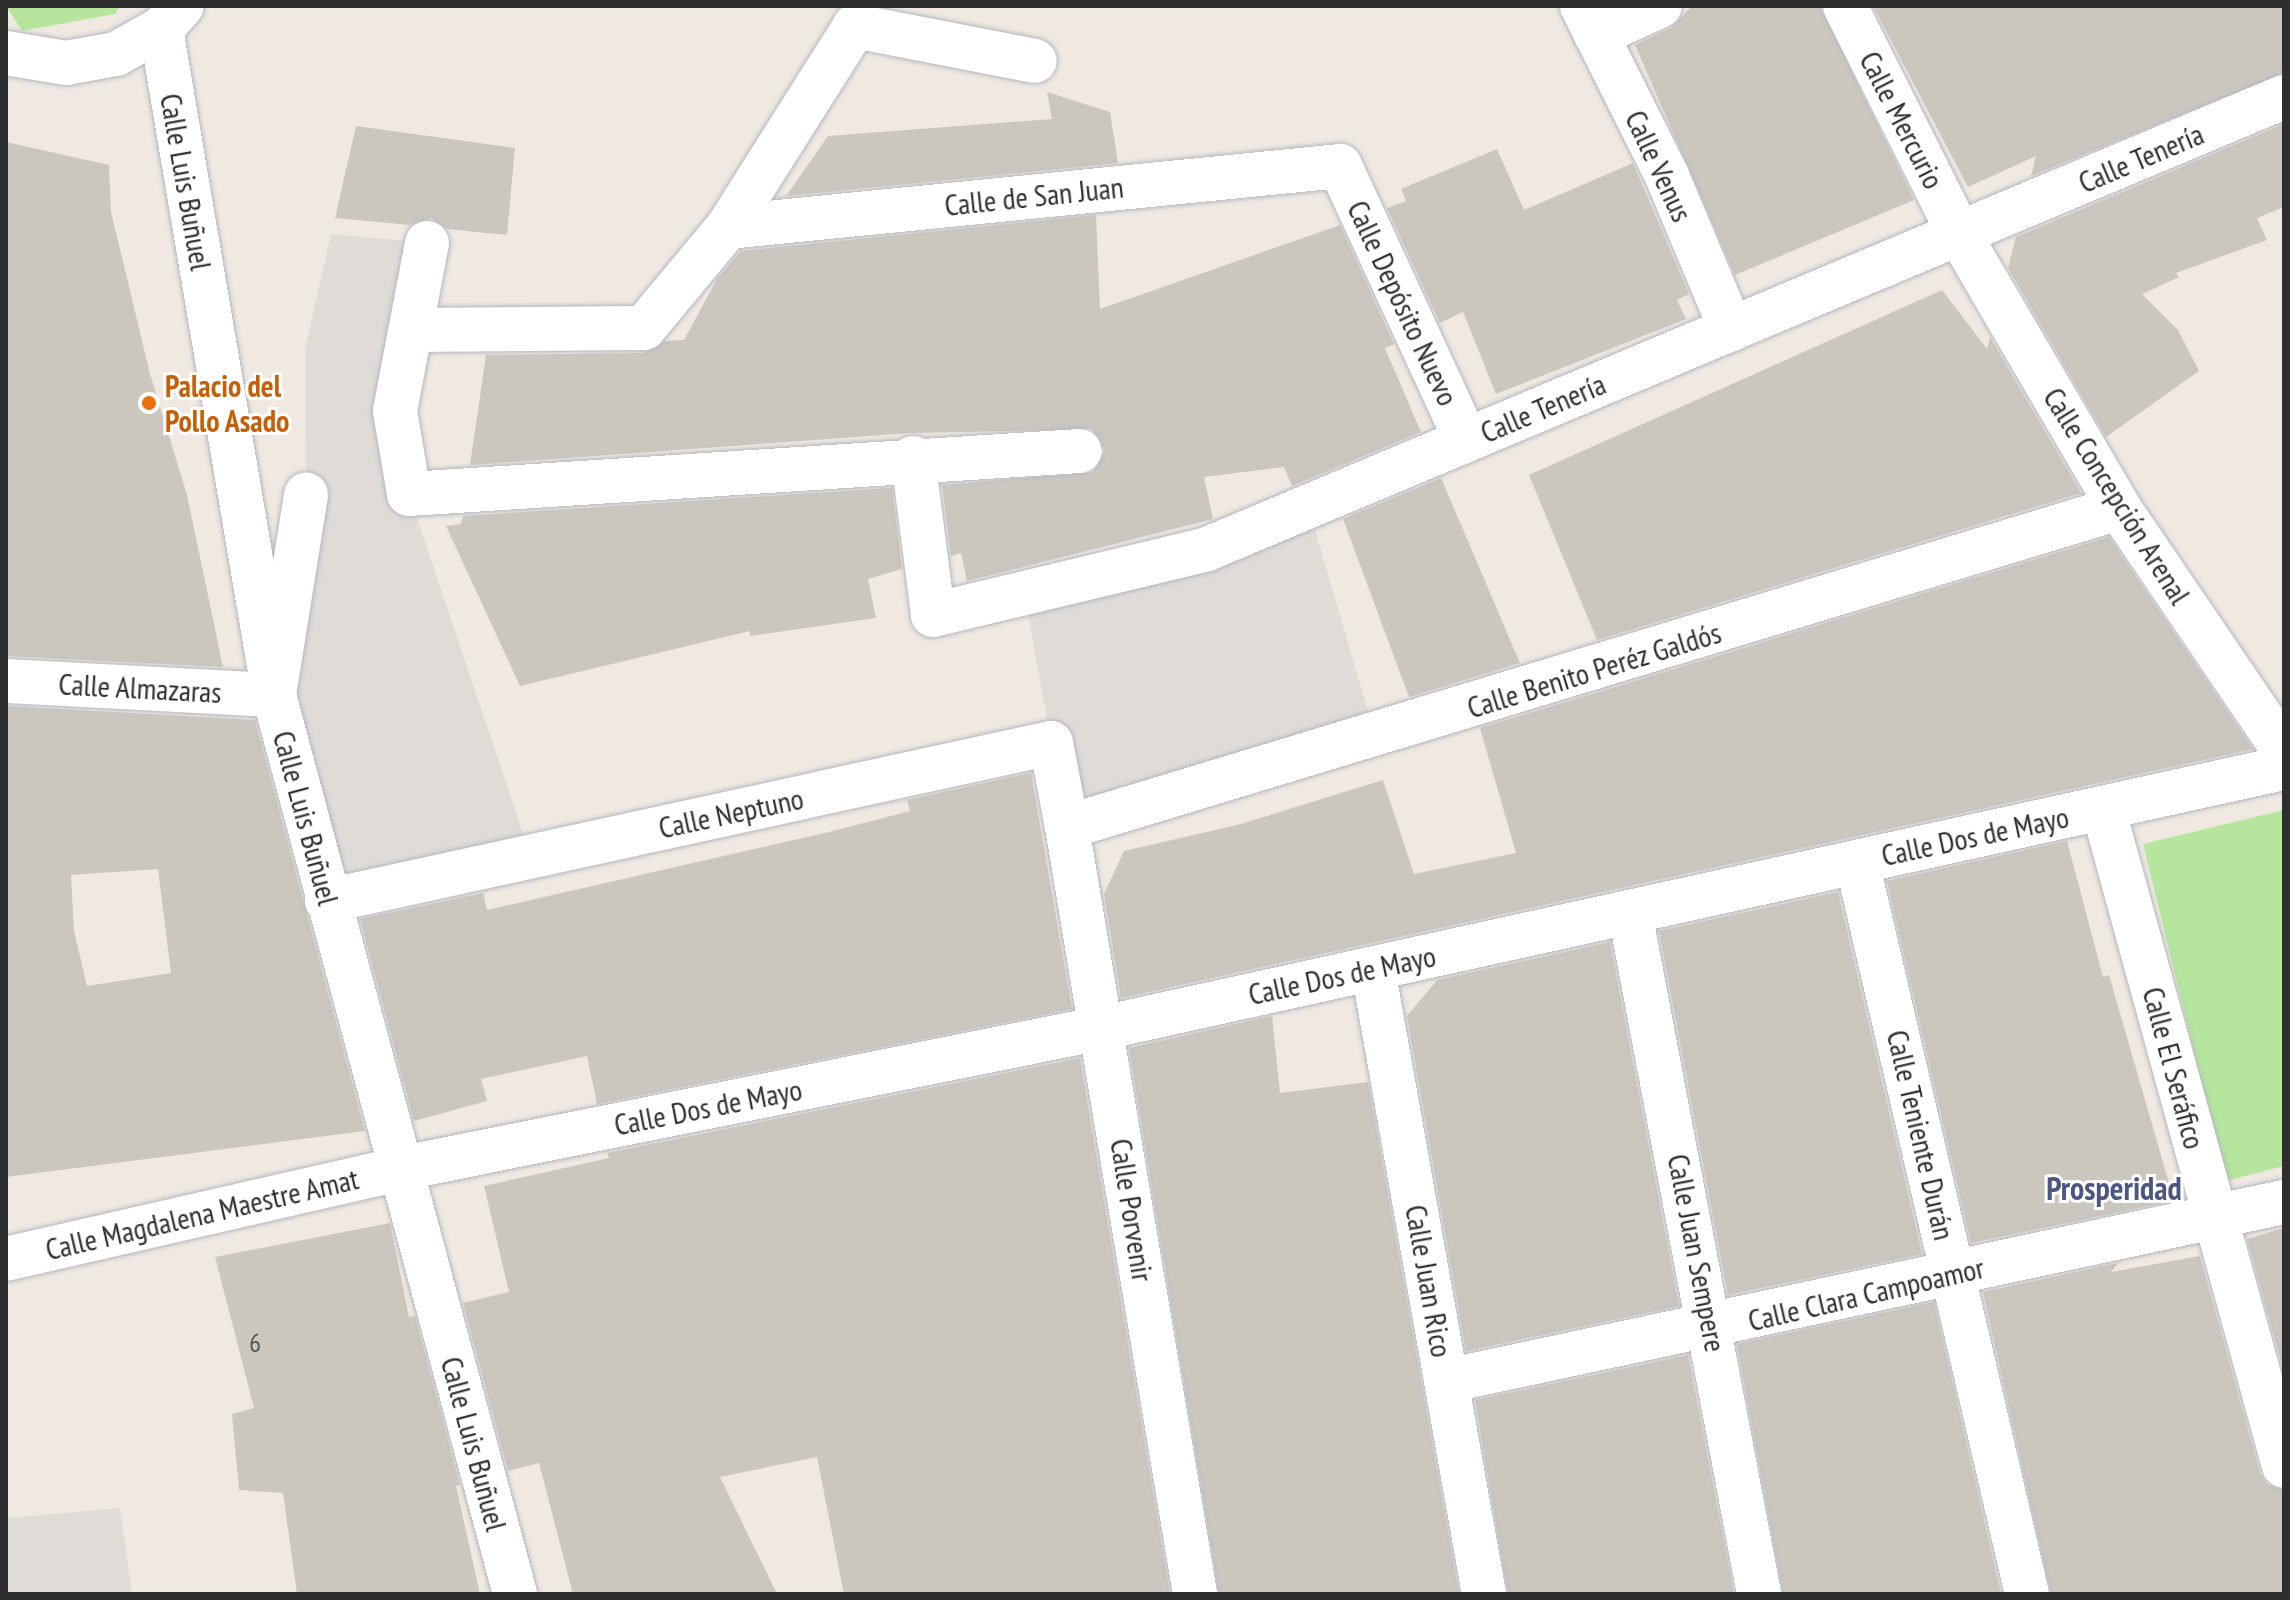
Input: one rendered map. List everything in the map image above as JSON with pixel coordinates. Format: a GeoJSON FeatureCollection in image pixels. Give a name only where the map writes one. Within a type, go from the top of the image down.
{"type":"FeatureCollection","features":[{"type":"Feature","properties":{"kind":"street"},"geometry":{"type":"LineString","coordinates":[[1589,21],[1660,6]]}},
{"type":"Feature","properties":{"kind":"street","name":"Calle Mercurio"},"geometry":{"type":"LineString","coordinates":[[1845,6],[1959,234]]}},
{"type":"Feature","properties":{"kind":"street"},"geometry":{"type":"LineString","coordinates":[[6,53],[66,63],[116,54],[171,17]]}},
{"type":"Feature","properties":{"kind":"street","name":"Calle Luis Buñuel"},"geometry":{"type":"LineString","coordinates":[[171,17],[274,695],[398,1169],[515,1594]]}},
{"type":"Feature","properties":{"kind":"street","name":"Calle Venus"},"geometry":{"type":"LineString","coordinates":[[1589,21],[1667,176],[1731,329]]}},
{"type":"Feature","properties":{"kind":"street"},"geometry":{"type":"LineString","coordinates":[[412,330],[644,328],[728,227],[855,26],[1035,61]]}},
{"type":"Feature","properties":{"kind":"street","name":"Calle Tenería"},"geometry":{"type":"LineString","coordinates":[[913,458],[933,615],[1207,549],[2284,97]]}},
{"type":"Feature","properties":{"kind":"street","name":"Calle de San Juan"},"geometry":{"type":"LineString","coordinates":[[728,227],[1340,166]]}},
{"type":"Feature","properties":{"kind":"street","name":"Calle Depósito Nuevo"},"geometry":{"type":"LineString","coordinates":[[1340,166],[1466,440]]}},
{"type":"Feature","properties":{"kind":"street","name":"Calle Concepción Arenal"},"geometry":{"type":"LineString","coordinates":[[1959,234],[2119,508],[2284,751]]}},
{"type":"Feature","properties":{"kind":"street"},"geometry":{"type":"LineString","coordinates":[[427,243],[395,411],[409,494],[913,458],[1080,451]]}},
{"type":"Feature","properties":{"kind":"street"},"geometry":{"type":"LineString","coordinates":[[274,695],[306,495]]}},
{"type":"Feature","properties":{"kind":"street","name":"Calle Benito Peréz Galdós"},"geometry":{"type":"LineString","coordinates":[[1067,827],[2119,508]]}},
{"type":"Feature","properties":{"kind":"street","name":"Calle Almazaras"},"geometry":{"type":"LineString","coordinates":[[6,681],[274,695]]}},
{"type":"Feature","properties":{"kind":"street","name":"Calle Neptuno"},"geometry":{"type":"LineString","coordinates":[[327,901],[1051,743],[1067,827]]}},
{"type":"Feature","properties":{"kind":"street","name":"Calle Dos de Mayo"},"geometry":{"type":"LineString","coordinates":[[398,1169],[1102,1028],[2284,768]]}},
{"type":"Feature","properties":{"kind":"street","name":"Calle El Seráfico"},"geometry":{"type":"LineString","coordinates":[[2103,808],[2284,1466]]}},
{"type":"Feature","properties":{"kind":"street","name":"Calle Porvenir"},"geometry":{"type":"LineString","coordinates":[[1067,827],[1195,1594]]}},
{"type":"Feature","properties":{"kind":"street","name":"Calle Teniente Durán"},"geometry":{"type":"LineString","coordinates":[[1857,862],[2027,1594]]}},
{"type":"Feature","properties":{"kind":"street","name":"Calle Juan Sempere"},"geometry":{"type":"LineString","coordinates":[[1630,913],[1713,1328],[1759,1594]]}},
{"type":"Feature","properties":{"kind":"street","name":"Calle Juan Rico"},"geometry":{"type":"LineString","coordinates":[[1373,969],[1484,1594]]}},
{"type":"Feature","properties":{"kind":"street","name":"Calle Magdalena Maestre Amat"},"geometry":{"type":"LineString","coordinates":[[6,1259],[398,1169]]}},
{"type":"Feature","properties":{"kind":"street","name":"Calle Clara Campoamor"},"geometry":{"type":"LineString","coordinates":[[1446,1381],[1713,1328],[2284,1202]]}},
{"type":"Feature","properties":{"kind":"green space"},"geometry":{"type":"Polygon","coordinates":[[[6,6],[120,6],[115,14],[22,31],[6,6]]]}},
{"type":"Feature","properties":{"kind":"green space"},"geometry":{"type":"Polygon","coordinates":[[[2284,810],[2284,1166],[2226,1181],[2143,844],[2284,810]]]}},
{"type":"Feature","properties":{"kind":"shaded area"},"geometry":{"type":"Polygon","coordinates":[[[331,234],[427,243],[409,494],[531,857],[327,901],[274,695],[306,495],[305,350],[331,234]]]}},
{"type":"Feature","properties":{"kind":"shaded area"},"geometry":{"type":"Polygon","coordinates":[[[1308,506],[1375,735],[1067,827],[1024,593],[1308,506]]]}},
{"type":"Feature","properties":{"kind":"shaded area"},"geometry":{"type":"Polygon","coordinates":[[[120,1508],[132,1594],[6,1594],[6,1518],[120,1508]]]}},
{"type":"Feature","properties":{"kind":"building"},"geometry":{"type":"Polygon","coordinates":[[[1692,6],[1820,6],[1914,200],[1735,275],[1635,45],[1671,28],[1692,6]]]}},
{"type":"Feature","properties":{"kind":"building"},"geometry":{"type":"Polygon","coordinates":[[[1873,6],[2284,6],[2284,73],[2031,176],[2036,156],[1968,187],[1873,6]]]}},
{"type":"Feature","properties":{"kind":"building"},"geometry":{"type":"Polygon","coordinates":[[[1047,92],[1110,112],[1118,163],[786,196],[828,136],[1052,119],[1047,92]]]}},
{"type":"Feature","properties":{"kind":"building"},"geometry":{"type":"Polygon","coordinates":[[[2284,124],[2284,207],[2257,218],[2267,240],[2176,273],[2179,277],[2142,294],[2178,330],[2199,371],[2106,437],[2008,268],[2016,237],[2284,124]]]}},
{"type":"Feature","properties":{"kind":"building"},"geometry":{"type":"Polygon","coordinates":[[[356,126],[515,148],[507,235],[447,229],[431,218],[410,225],[335,218],[356,126]]]}},
{"type":"Feature","properties":{"kind":"building"},"geometry":{"type":"Polygon","coordinates":[[[6,142],[109,165],[111,212],[150,374],[187,495],[223,667],[6,656],[6,142]]]}},
{"type":"Feature","properties":{"kind":"building"},"geometry":{"type":"Polygon","coordinates":[[[1497,149],[1524,210],[1633,163],[1689,294],[1677,300],[1686,319],[1496,394],[1463,312],[1440,323],[1387,208],[1406,201],[1401,189],[1497,149]]]}},
{"type":"Feature","properties":{"kind":"building"},"geometry":{"type":"Polygon","coordinates":[[[1096,215],[1100,309],[1340,225],[1394,344],[1385,348],[1421,432],[1292,486],[1284,467],[1204,477],[1213,519],[967,581],[961,553],[951,556],[942,485],[1093,472],[1105,450],[1092,429],[911,433],[470,465],[486,355],[644,353],[665,341],[684,340],[717,279],[741,251],[1096,215]]]}},
{"type":"Feature","properties":{"kind":"building"},"geometry":{"type":"Polygon","coordinates":[[[1942,290],[1987,349],[1990,337],[2081,493],[1597,640],[1529,475],[1942,290]]]}},
{"type":"Feature","properties":{"kind":"building"},"geometry":{"type":"Polygon","coordinates":[[[1441,478],[1520,663],[1409,697],[1343,519],[1441,478]]]}},
{"type":"Feature","properties":{"kind":"building"},"geometry":{"type":"Polygon","coordinates":[[[892,488],[902,569],[868,579],[876,618],[750,636],[750,631],[520,686],[446,526],[461,524],[463,516],[892,488]]]}},
{"type":"Feature","properties":{"kind":"building"},"geometry":{"type":"Polygon","coordinates":[[[2109,537],[2253,749],[1121,998],[1104,894],[1124,851],[1241,824],[1383,780],[1414,874],[1516,853],[1480,728],[2109,537]]]}},
{"type":"Feature","properties":{"kind":"building"},"geometry":{"type":"Polygon","coordinates":[[[6,706],[255,720],[365,1131],[6,1177],[6,706]],[[158,869],[71,875],[74,931],[87,986],[171,973],[158,869]]]}},
{"type":"Feature","properties":{"kind":"building"},"geometry":{"type":"Polygon","coordinates":[[[1031,773],[1072,1009],[597,1104],[587,1056],[481,1079],[487,1101],[414,1121],[360,919],[483,893],[487,910],[829,832],[910,811],[907,800],[1031,773]]]}},
{"type":"Feature","properties":{"kind":"building"},"geometry":{"type":"Polygon","coordinates":[[[2067,841],[2103,977],[2109,975],[2171,1190],[2162,1203],[1971,1243],[1887,881],[2067,841]]]}},
{"type":"Feature","properties":{"kind":"building"},"geometry":{"type":"Polygon","coordinates":[[[1838,892],[1922,1254],[1728,1295],[1659,931],[1838,892]]]}},
{"type":"Feature","properties":{"kind":"building"},"geometry":{"type":"Polygon","coordinates":[[[1610,942],[1679,1306],[1466,1351],[1407,1016],[1437,980],[1610,942]]]}},
{"type":"Feature","properties":{"kind":"building"},"geometry":{"type":"Polygon","coordinates":[[[1272,1016],[1280,1093],[1368,1082],[1459,1594],[1219,1594],[1129,1048],[1272,1016]]]}},
{"type":"Feature","properties":{"kind":"building"},"geometry":{"type":"Polygon","coordinates":[[[1080,1058],[1170,1594],[844,1594],[817,1457],[720,1477],[777,1594],[573,1594],[539,1463],[508,1471],[463,1303],[509,1292],[484,1186],[609,1158],[607,1153],[1080,1058]]]}},
{"type":"Feature","properties":{"kind":"building"},"geometry":{"type":"Polygon","coordinates":[[[390,1223],[409,1317],[415,1316],[460,1485],[456,1486],[480,1594],[297,1594],[283,1493],[239,1490],[232,1414],[254,1408],[215,1257],[390,1223]]]}},
{"type":"Feature","properties":{"kind":"building"},"geometry":{"type":"Polygon","coordinates":[[[2284,1228],[2284,1372],[2247,1239],[2284,1228]]]}},
{"type":"Feature","properties":{"kind":"building"},"geometry":{"type":"Polygon","coordinates":[[[2200,1256],[2260,1473],[2267,1484],[2284,1490],[2284,1594],[2051,1594],[1983,1292],[2118,1263],[2111,1272],[2200,1256]]]}},
{"type":"Feature","properties":{"kind":"building"},"geometry":{"type":"Polygon","coordinates":[[[1934,1302],[2001,1594],[1783,1594],[1737,1344],[1934,1302]]]}},
{"type":"Feature","properties":{"kind":"building"},"geometry":{"type":"Polygon","coordinates":[[[1688,1355],[1734,1594],[1508,1594],[1475,1400],[1688,1355]]]}},
{"type":"Feature","properties":{"kind":"place","name":"Palacio del Pollo Asado"},"geometry":{"type":"Point","coordinates":[149,403]}},
{"type":"Feature","properties":{"kind":"district","name":"Prosperidad"},"geometry":{"type":"Point","coordinates":[2114,1188]}}]}
